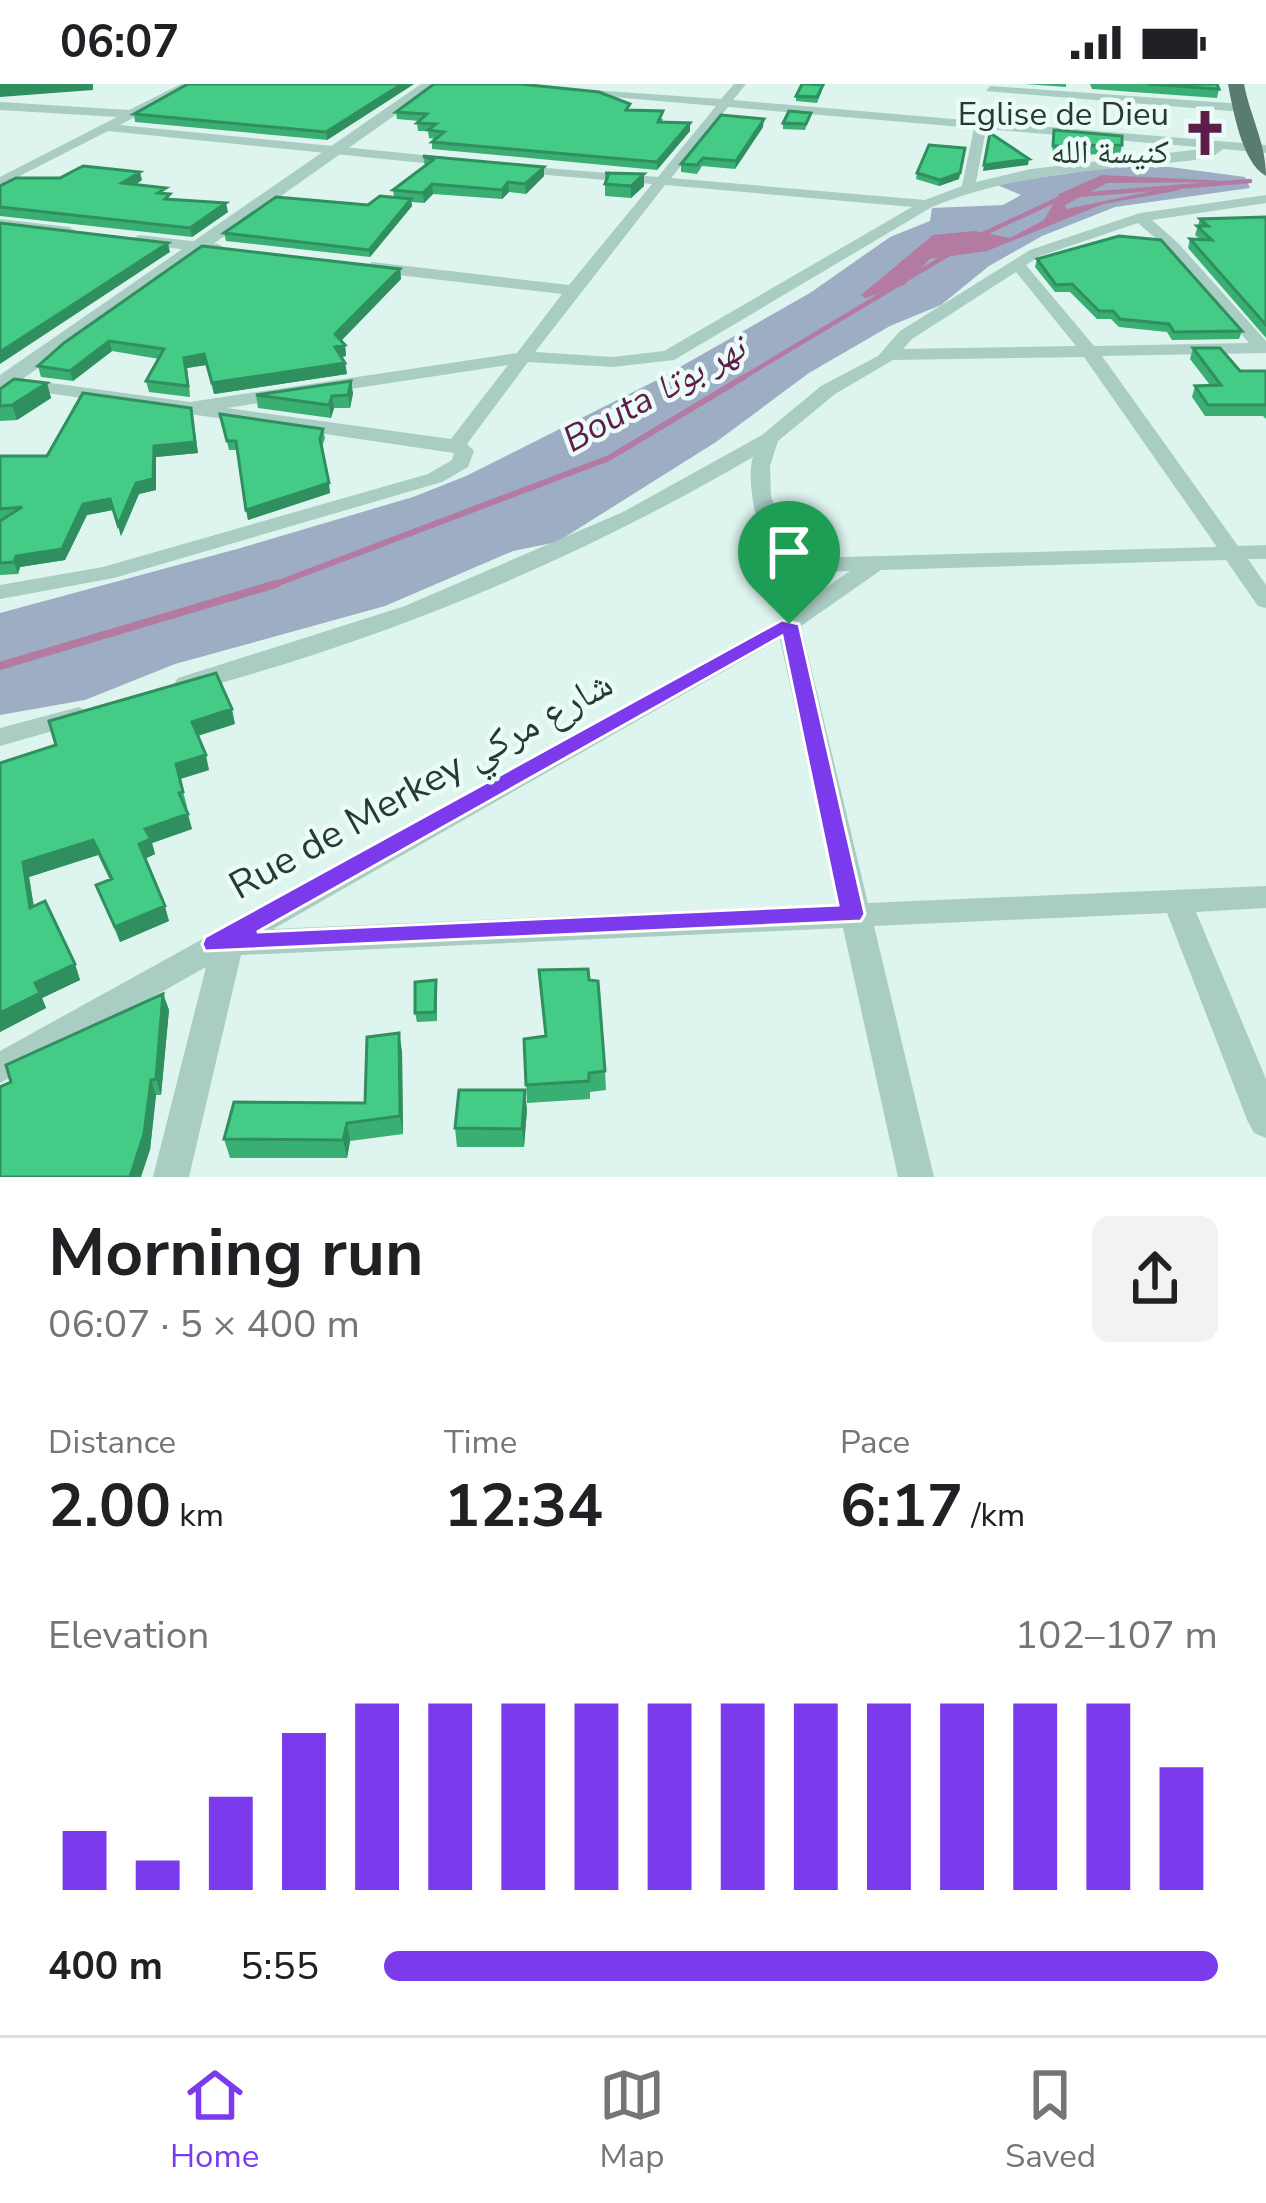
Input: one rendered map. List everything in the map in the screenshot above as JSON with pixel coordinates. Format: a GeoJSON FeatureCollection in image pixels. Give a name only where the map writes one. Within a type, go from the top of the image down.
{"type":"FeatureCollection","features":[{"type":"Feature","properties":{"kind":"main road"},"geometry":{"type":"LineString","coordinates":[[1236,84],[1262,149]]}},
{"type":"Feature","properties":{"kind":"main road"},"geometry":{"type":"LineString","coordinates":[[1250,84],[1266,170]]}},
{"type":"Feature","properties":{"kind":"street"},"geometry":{"type":"LineString","coordinates":[[0,182],[190,84]]}},
{"type":"Feature","properties":{"kind":"street"},"geometry":{"type":"LineString","coordinates":[[331,150],[420,84]]}},
{"type":"Feature","properties":{"kind":"street"},"geometry":{"type":"LineString","coordinates":[[2,381],[431,84]]}},
{"type":"Feature","properties":{"kind":"street"},"geometry":{"type":"LineString","coordinates":[[456,446],[573,290],[740,84]]}},
{"type":"Feature","properties":{"kind":"street"},"geometry":{"type":"LineString","coordinates":[[968,185],[991,87],[1242,108]]}},
{"type":"Feature","properties":{"kind":"street"},"geometry":{"type":"LineString","coordinates":[[544,88],[1262,149]]}},
{"type":"Feature","properties":{"kind":"street"},"geometry":{"type":"LineString","coordinates":[[0,106],[131,114]]}},
{"type":"Feature","properties":{"kind":"street"},"geometry":{"type":"LineString","coordinates":[[106,127],[476,164]]}},
{"type":"Feature","properties":{"kind":"street"},"geometry":{"type":"LineString","coordinates":[[194,407],[525,357],[614,362],[668,356],[968,185],[1061,167],[1211,154],[1219,146]]}},
{"type":"Feature","properties":{"kind":"street"},"geometry":{"type":"LineString","coordinates":[[499,166],[928,204]]}},
{"type":"Feature","properties":{"kind":"street"},"geometry":{"type":"LineString","coordinates":[[159,692],[296,654],[439,604],[691,487],[769,439],[828,390],[890,355],[906,335],[1035,253],[1140,217],[1266,199]]}},
{"type":"Feature","properties":{"kind":"street"},"geometry":{"type":"LineString","coordinates":[[1140,217],[1173,245],[1262,353]]}},
{"type":"Feature","properties":{"kind":"street"},"geometry":{"type":"LineString","coordinates":[[0,223],[88,234]]}},
{"type":"Feature","properties":{"kind":"street"},"geometry":{"type":"LineString","coordinates":[[110,236],[246,252]]}},
{"type":"Feature","properties":{"kind":"street"},"geometry":{"type":"LineString","coordinates":[[1017,264],[1090,352],[1266,601]]}},
{"type":"Feature","properties":{"kind":"street"},"geometry":{"type":"LineString","coordinates":[[362,266],[573,290]]}},
{"type":"Feature","properties":{"kind":"street"},"geometry":{"type":"LineString","coordinates":[[890,355],[1262,353]]}},
{"type":"Feature","properties":{"kind":"street"},"geometry":{"type":"LineString","coordinates":[[0,592],[106,573],[435,478],[461,464],[464,451],[456,446],[2,381]]}},
{"type":"Feature","properties":{"kind":"street"},"geometry":{"type":"LineString","coordinates":[[769,439],[760,466],[760,496],[781,552],[807,566],[1266,552]]}},
{"type":"Feature","properties":{"kind":"street","name":"Rue de Merkey شارع مركي"},"geometry":{"type":"LineString","coordinates":[[0,1068],[789,624],[875,563]]}},
{"type":"Feature","properties":{"kind":"street"},"geometry":{"type":"LineString","coordinates":[[789,624],[916,1177]]}},
{"type":"Feature","properties":{"kind":"street"},"geometry":{"type":"LineString","coordinates":[[0,737],[114,705]]}},
{"type":"Feature","properties":{"kind":"street"},"geometry":{"type":"LineString","coordinates":[[171,1177],[221,944],[1266,897]]}},
{"type":"Feature","properties":{"kind":"street"},"geometry":{"type":"LineString","coordinates":[[1177,902],[1266,1122]]}},
{"type":"Feature","properties":{"kind":"shaded area"},"geometry":{"type":"Polygon","coordinates":[[[1112,167],[1170,167],[1245,177],[1250,188],[1115,207],[1042,236],[989,266],[941,305],[890,326],[809,373],[716,442],[557,542],[513,551],[385,606],[175,664],[85,700],[0,715],[0,613],[237,549],[413,497],[466,476],[657,380],[810,293],[890,237],[930,221],[932,208],[1003,205],[1021,195],[995,184],[1112,167]]]}},
{"type":"Feature","properties":{"kind":"shaded area"},"geometry":{"type":"Polygon","coordinates":[[[1102,175],[1248,182],[1107,183],[1065,205],[1066,209],[1167,188],[1181,190],[1103,204],[987,251],[930,259],[904,285],[865,298],[861,295],[933,235],[975,231],[1010,238],[1044,220],[1059,194],[1102,175]]]}},
{"type":"Feature","properties":{"kind":"building"},"geometry":{"type":"Polygon","coordinates":[[[188,84],[402,84],[326,132],[134,114],[188,84]]]}},
{"type":"Feature","properties":{"kind":"building"},"geometry":{"type":"Polygon","coordinates":[[[434,84],[520,84],[599,92],[630,104],[626,110],[663,111],[658,122],[690,123],[657,162],[432,142],[444,132],[428,130],[436,124],[417,123],[427,114],[396,112],[434,84]]]}},
{"type":"Feature","properties":{"kind":"building"},"geometry":{"type":"Polygon","coordinates":[[[802,84],[823,85],[817,97],[796,96],[802,84]]]}},
{"type":"Feature","properties":{"kind":"building"},"geometry":{"type":"Polygon","coordinates":[[[1148,84],[1217,84],[1219,89],[1148,84]]]}},
{"type":"Feature","properties":{"kind":"building"},"geometry":{"type":"Polygon","coordinates":[[[789,111],[811,113],[806,124],[783,123],[789,111]]]}},
{"type":"Feature","properties":{"kind":"building"},"geometry":{"type":"Polygon","coordinates":[[[721,115],[764,119],[736,161],[703,158],[697,165],[681,164],[721,115]]]}},
{"type":"Feature","properties":{"kind":"building"},"geometry":{"type":"Polygon","coordinates":[[[1054,130],[1122,136],[1122,145],[1053,146],[1054,130]]]}},
{"type":"Feature","properties":{"kind":"building"},"geometry":{"type":"Polygon","coordinates":[[[990,133],[1029,159],[984,165],[990,133]]]}},
{"type":"Feature","properties":{"kind":"building"},"geometry":{"type":"Polygon","coordinates":[[[929,145],[965,148],[960,173],[940,180],[917,173],[929,145]]]}},
{"type":"Feature","properties":{"kind":"building"},"geometry":{"type":"Polygon","coordinates":[[[423,156],[544,167],[525,184],[508,182],[502,190],[432,184],[423,193],[393,190],[433,160],[423,156]]]}},
{"type":"Feature","properties":{"kind":"building"},"geometry":{"type":"Polygon","coordinates":[[[83,166],[140,172],[122,183],[166,188],[158,193],[170,194],[165,199],[226,203],[190,228],[0,207],[0,186],[16,178],[60,178],[83,166]]]}},
{"type":"Feature","properties":{"kind":"building"},"geometry":{"type":"Polygon","coordinates":[[[609,173],[644,174],[631,186],[605,184],[609,173]]]}},
{"type":"Feature","properties":{"kind":"building"},"geometry":{"type":"Polygon","coordinates":[[[380,196],[411,199],[369,250],[224,233],[276,197],[368,205],[380,196]]]}},
{"type":"Feature","properties":{"kind":"building"},"geometry":{"type":"Polygon","coordinates":[[[1266,217],[1266,325],[1190,239],[1212,240],[1197,226],[1208,226],[1200,219],[1266,217]]]}},
{"type":"Feature","properties":{"kind":"building"},"geometry":{"type":"Polygon","coordinates":[[[0,223],[168,243],[0,352],[0,223]]]}},
{"type":"Feature","properties":{"kind":"building"},"geometry":{"type":"Polygon","coordinates":[[[1119,236],[1161,240],[1242,331],[1174,332],[1169,324],[1120,319],[1113,311],[1099,311],[1072,284],[1056,285],[1037,259],[1119,236]]]}},
{"type":"Feature","properties":{"kind":"building"},"geometry":{"type":"Polygon","coordinates":[[[202,246],[400,269],[335,334],[345,345],[335,347],[345,363],[212,383],[204,354],[184,358],[188,386],[146,381],[164,349],[109,341],[70,371],[38,366],[64,343],[202,246]]]}},
{"type":"Feature","properties":{"kind":"building"},"geometry":{"type":"Polygon","coordinates":[[[1193,348],[1220,348],[1240,371],[1266,371],[1266,405],[1208,405],[1195,386],[1221,385],[1193,348]]]}},
{"type":"Feature","properties":{"kind":"building"},"geometry":{"type":"Polygon","coordinates":[[[14,379],[47,383],[12,405],[0,406],[0,389],[14,379]]]}},
{"type":"Feature","properties":{"kind":"building"},"geometry":{"type":"Polygon","coordinates":[[[351,381],[348,395],[332,396],[329,405],[256,395],[351,381]]]}},
{"type":"Feature","properties":{"kind":"building"},"geometry":{"type":"Polygon","coordinates":[[[83,393],[191,408],[195,442],[154,446],[153,479],[136,483],[118,525],[110,499],[83,504],[62,549],[0,563],[0,521],[22,507],[0,509],[0,456],[47,456],[83,393]]]}},
{"type":"Feature","properties":{"kind":"building"},"geometry":{"type":"Polygon","coordinates":[[[220,414],[323,429],[320,439],[329,483],[246,510],[236,441],[227,441],[220,414]]]}},
{"type":"Feature","properties":{"kind":"building"},"geometry":{"type":"Polygon","coordinates":[[[216,673],[232,709],[192,722],[206,755],[176,764],[183,792],[179,793],[188,814],[145,829],[151,839],[139,844],[165,906],[115,927],[96,885],[112,879],[93,840],[23,862],[30,908],[45,901],[75,964],[35,983],[40,993],[0,1013],[0,763],[56,745],[49,721],[216,673]]]}},
{"type":"Feature","properties":{"kind":"building"},"geometry":{"type":"Polygon","coordinates":[[[588,969],[589,980],[598,981],[605,1071],[589,1073],[589,1081],[526,1085],[524,1039],[546,1036],[539,970],[588,969]]]}},
{"type":"Feature","properties":{"kind":"building"},"geometry":{"type":"Polygon","coordinates":[[[436,980],[435,1012],[415,1013],[415,982],[436,980]]]}},
{"type":"Feature","properties":{"kind":"building"},"geometry":{"type":"Polygon","coordinates":[[[163,994],[156,1079],[151,1080],[144,1134],[130,1177],[0,1177],[0,1087],[11,1082],[6,1065],[163,994]]]}},
{"type":"Feature","properties":{"kind":"building"},"geometry":{"type":"Polygon","coordinates":[[[399,1033],[400,1116],[347,1123],[343,1140],[224,1139],[234,1102],[365,1103],[367,1037],[399,1033]]]}},
{"type":"Feature","properties":{"kind":"building"},"geometry":{"type":"Polygon","coordinates":[[[459,1090],[525,1090],[522,1129],[455,1128],[459,1090]]]}},
{"type":"Feature","properties":{"kind":"waterway","name":"Bouta نهر بوتا"},"geometry":{"type":"LineString","coordinates":[[1078,195],[1250,181]]}},
{"type":"Feature","properties":{"kind":"waterway","name":"Bouta نهر بوتا"},"geometry":{"type":"LineString","coordinates":[[979,236],[1058,199]]}},
{"type":"Feature","properties":{"kind":"waterway","name":"Bouta نهر بوتا"},"geometry":{"type":"LineString","coordinates":[[907,279],[956,250]]}},
{"type":"Feature","properties":{"kind":"waterway","name":"Bouta نهر بوتا"},"geometry":{"type":"LineString","coordinates":[[276,584],[609,458],[894,287]]}},
{"type":"Feature","properties":{"kind":"waterway","name":"Bouta نهر بوتا"},"geometry":{"type":"LineString","coordinates":[[0,666],[276,584]]}},
{"type":"Feature","properties":{"kind":"waterway","name":"Bouta نهر بوتا"},"geometry":{"type":"LineString","coordinates":[[268,587],[276,584]]}},
{"type":"Feature","properties":{"kind":"place","name":"Eglise de Dieu كنيسة الله"},"geometry":{"type":"Point","coordinates":[1205,133]}},
{"type":"Feature","properties":{"kind":"route"},"geometry":{"type":"LineString","coordinates":[[789,624],[853,914],[214,944],[502,784],[789,624]]}}]}
